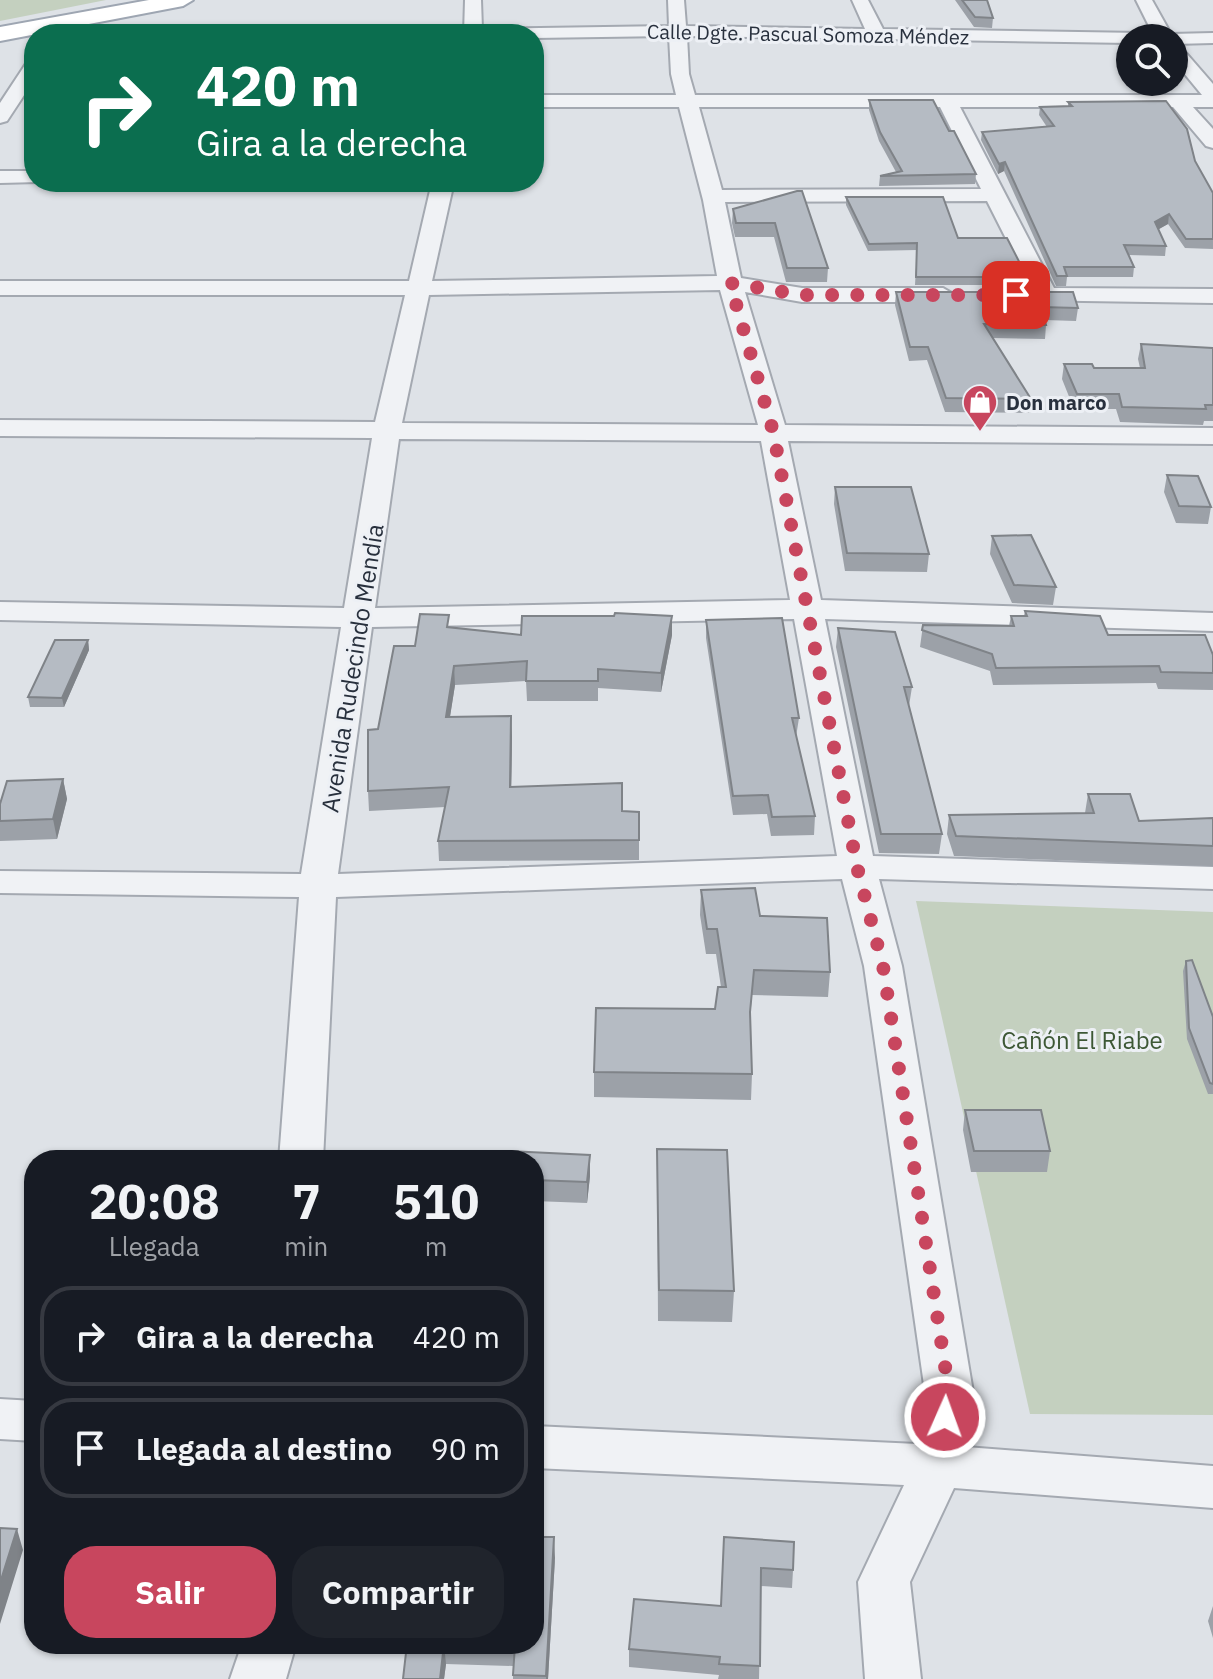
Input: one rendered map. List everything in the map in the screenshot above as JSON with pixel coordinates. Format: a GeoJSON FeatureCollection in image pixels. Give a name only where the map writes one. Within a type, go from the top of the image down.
{"type":"FeatureCollection","features":[{"type":"Feature","properties":{"kind":"main road"},"geometry":{"type":"LineString","coordinates":[[0,26],[129,0]]}},
{"type":"Feature","properties":{"kind":"main road"},"geometry":{"type":"LineString","coordinates":[[74,24],[183,0]]}},
{"type":"Feature","properties":{"kind":"main road"},"geometry":{"type":"LineString","coordinates":[[0,34],[24,32]]}},
{"type":"Feature","properties":{"kind":"street"},"geometry":{"type":"LineString","coordinates":[[473,0],[474,24]]}},
{"type":"Feature","properties":{"kind":"street"},"geometry":{"type":"LineString","coordinates":[[676,0],[676,48],[687,101],[712,196],[730,283],[773,431],[857,867],[883,966],[949,1392],[939,1466],[884,1582],[893,1679]]}},
{"type":"Feature","properties":{"kind":"street"},"geometry":{"type":"LineString","coordinates":[[860,0],[877,35]]}},
{"type":"Feature","properties":{"kind":"street"},"geometry":{"type":"LineString","coordinates":[[1144,0],[1157,24]]}},
{"type":"Feature","properties":{"kind":"street","name":"Calle Dgte. Pascual Somoza Méndez"},"geometry":{"type":"LineString","coordinates":[[544,33],[678,31],[1116,38]]}},
{"type":"Feature","properties":{"kind":"street"},"geometry":{"type":"LineString","coordinates":[[1188,39],[1213,38]]}},
{"type":"Feature","properties":{"kind":"street"},"geometry":{"type":"LineString","coordinates":[[1188,68],[1213,99]]}},
{"type":"Feature","properties":{"kind":"street"},"geometry":{"type":"LineString","coordinates":[[0,117],[24,81]]}},
{"type":"Feature","properties":{"kind":"street"},"geometry":{"type":"LineString","coordinates":[[12,99],[24,99]]}},
{"type":"Feature","properties":{"kind":"street"},"geometry":{"type":"LineString","coordinates":[[544,101],[1213,99]]}},
{"type":"Feature","properties":{"kind":"street"},"geometry":{"type":"LineString","coordinates":[[947,101],[1046,295]]}},
{"type":"Feature","properties":{"kind":"street"},"geometry":{"type":"LineString","coordinates":[[1178,101],[1213,142]]}},
{"type":"Feature","properties":{"kind":"street"},"geometry":{"type":"LineString","coordinates":[[0,177],[24,177]]}},
{"type":"Feature","properties":{"kind":"street","name":"Avenida Rudecindo Mendía"},"geometry":{"type":"LineString","coordinates":[[302,1150],[318,886],[361,618],[386,433],[441,192]]}},
{"type":"Feature","properties":{"kind":"street"},"geometry":{"type":"LineString","coordinates":[[712,196],[994,195]]}},
{"type":"Feature","properties":{"kind":"street"},"geometry":{"type":"LineString","coordinates":[[0,288],[421,288],[730,283],[802,295],[970,295]]}},
{"type":"Feature","properties":{"kind":"street"},"geometry":{"type":"LineString","coordinates":[[1000,295],[1213,296]]}},
{"type":"Feature","properties":{"kind":"street"},"geometry":{"type":"LineString","coordinates":[[0,428],[386,433],[773,431],[1213,436]]}},
{"type":"Feature","properties":{"kind":"street"},"geometry":{"type":"LineString","coordinates":[[0,611],[361,618],[807,609],[1213,622]]}},
{"type":"Feature","properties":{"kind":"street"},"geometry":{"type":"LineString","coordinates":[[0,882],[318,886],[857,867],[1213,878]]}},
{"type":"Feature","properties":{"kind":"street"},"geometry":{"type":"LineString","coordinates":[[0,1419],[24,1420]]}},
{"type":"Feature","properties":{"kind":"street"},"geometry":{"type":"LineString","coordinates":[[544,1447],[939,1466],[1213,1487]]}},
{"type":"Feature","properties":{"kind":"street"},"geometry":{"type":"LineString","coordinates":[[258,1679],[266,1654]]}},
{"type":"Feature","properties":{"kind":"green space"},"geometry":{"type":"Polygon","coordinates":[[[0,0],[106,0],[0,21],[0,0]]]}},
{"type":"Feature","properties":{"kind":"green space","name":"Cañón El Riabe"},"geometry":{"type":"Polygon","coordinates":[[[916,901],[1213,912],[1213,1415],[1030,1414],[916,901]]]}},
{"type":"Feature","properties":{"kind":"building"},"geometry":{"type":"Polygon","coordinates":[[[962,0],[987,0],[993,18],[975,17],[962,0]]]}},
{"type":"Feature","properties":{"kind":"building"},"geometry":{"type":"Polygon","coordinates":[[[869,100],[933,100],[949,131],[954,131],[976,174],[880,176],[902,171],[880,132],[869,100]]]}},
{"type":"Feature","properties":{"kind":"building"},"geometry":{"type":"Polygon","coordinates":[[[1166,101],[1187,129],[1195,161],[1213,193],[1213,239],[1186,239],[1169,214],[1155,222],[1166,246],[1124,245],[1134,267],[1064,267],[1067,276],[1057,276],[1005,162],[999,164],[982,132],[1054,126],[1040,107],[1072,106],[1068,102],[1166,101]]]}},
{"type":"Feature","properties":{"kind":"building"},"geometry":{"type":"Polygon","coordinates":[[[802,191],[828,268],[787,268],[775,223],[736,223],[733,209],[802,191]]]}},
{"type":"Feature","properties":{"kind":"building"},"geometry":{"type":"Polygon","coordinates":[[[846,197],[943,197],[958,238],[1007,238],[1027,277],[916,277],[917,243],[869,244],[846,197]]]}},
{"type":"Feature","properties":{"kind":"building"},"geometry":{"type":"Polygon","coordinates":[[[896,292],[1073,292],[1078,308],[1041,307],[1046,325],[984,324],[1031,399],[946,398],[928,347],[910,347],[896,292]]]}},
{"type":"Feature","properties":{"kind":"building"},"geometry":{"type":"Polygon","coordinates":[[[1141,344],[1213,348],[1213,405],[1205,405],[1206,409],[1122,407],[1119,394],[1077,394],[1064,364],[1092,364],[1094,368],[1145,368],[1141,344]]]}},
{"type":"Feature","properties":{"kind":"building"},"geometry":{"type":"Polygon","coordinates":[[[1167,475],[1198,476],[1211,507],[1179,506],[1167,475]]]}},
{"type":"Feature","properties":{"kind":"building"},"geometry":{"type":"Polygon","coordinates":[[[835,487],[911,487],[929,554],[847,553],[835,487]]]}},
{"type":"Feature","properties":{"kind":"building"},"geometry":{"type":"Polygon","coordinates":[[[1031,535],[1056,587],[1014,585],[992,536],[1031,535]]]}},
{"type":"Feature","properties":{"kind":"building"},"geometry":{"type":"Polygon","coordinates":[[[1025,611],[1100,616],[1108,635],[1205,635],[1213,655],[1213,673],[1161,672],[1159,666],[996,668],[992,654],[922,630],[923,625],[1014,626],[1011,616],[1027,616],[1025,611]]]}},
{"type":"Feature","properties":{"kind":"building"},"geometry":{"type":"Polygon","coordinates":[[[615,613],[672,616],[661,673],[598,669],[598,681],[526,681],[527,661],[454,666],[446,717],[511,716],[510,787],[622,783],[622,811],[639,812],[639,840],[438,841],[449,787],[368,791],[368,730],[378,729],[394,646],[415,646],[420,614],[449,615],[447,627],[521,635],[522,616],[614,616],[615,613]]]}},
{"type":"Feature","properties":{"kind":"building"},"geometry":{"type":"Polygon","coordinates":[[[782,618],[799,718],[792,718],[815,816],[772,817],[768,795],[733,796],[706,620],[782,618]]]}},
{"type":"Feature","properties":{"kind":"building"},"geometry":{"type":"Polygon","coordinates":[[[838,628],[895,632],[912,687],[904,687],[942,834],[881,834],[838,628]]]}},
{"type":"Feature","properties":{"kind":"building"},"geometry":{"type":"Polygon","coordinates":[[[55,640],[88,640],[62,698],[28,697],[55,640]]]}},
{"type":"Feature","properties":{"kind":"building"},"geometry":{"type":"Polygon","coordinates":[[[63,779],[53,819],[0,821],[0,804],[7,781],[63,779]]]}},
{"type":"Feature","properties":{"kind":"building"},"geometry":{"type":"Polygon","coordinates":[[[1088,794],[1130,794],[1139,821],[1213,818],[1213,846],[956,836],[949,815],[1094,813],[1088,794]]]}},
{"type":"Feature","properties":{"kind":"building"},"geometry":{"type":"Polygon","coordinates":[[[755,888],[760,916],[827,918],[830,972],[754,970],[750,1012],[752,1074],[594,1072],[596,1008],[715,1009],[718,987],[726,987],[717,929],[707,929],[701,890],[755,888]]]}},
{"type":"Feature","properties":{"kind":"building"},"geometry":{"type":"Polygon","coordinates":[[[1192,960],[1213,1017],[1213,1084],[1189,1028],[1186,961],[1192,960]]]}},
{"type":"Feature","properties":{"kind":"building"},"geometry":{"type":"Polygon","coordinates":[[[965,1110],[1041,1110],[1050,1151],[974,1151],[965,1110]]]}},
{"type":"Feature","properties":{"kind":"building"},"geometry":{"type":"Polygon","coordinates":[[[657,1149],[727,1150],[734,1291],[659,1290],[657,1149]]]}},
{"type":"Feature","properties":{"kind":"building"},"geometry":{"type":"Polygon","coordinates":[[[544,1153],[590,1155],[587,1182],[544,1180],[544,1153]]]}},
{"type":"Feature","properties":{"kind":"building"},"geometry":{"type":"Polygon","coordinates":[[[0,1528],[17,1529],[0,1583],[0,1528]]]}},
{"type":"Feature","properties":{"kind":"building"},"geometry":{"type":"Polygon","coordinates":[[[544,1537],[554,1537],[546,1676],[513,1675],[514,1654],[544,1654],[544,1537]]]}},
{"type":"Feature","properties":{"kind":"building"},"geometry":{"type":"Polygon","coordinates":[[[724,1537],[794,1542],[793,1570],[761,1568],[760,1666],[719,1664],[720,1657],[629,1649],[634,1599],[721,1606],[724,1537]]]}},
{"type":"Feature","properties":{"kind":"building"},"geometry":{"type":"Polygon","coordinates":[[[406,1654],[443,1654],[440,1679],[403,1679],[406,1654]]]}},
{"type":"Feature","properties":{"kind":"place","name":"Don marco"},"geometry":{"type":"Point","coordinates":[980,433]}},
{"type":"Feature","properties":{"kind":"route"},"geometry":{"type":"LineString","coordinates":[[945,1417],[949,1392],[883,966],[857,867],[773,431],[730,283],[802,295],[1016,295]]}}]}
